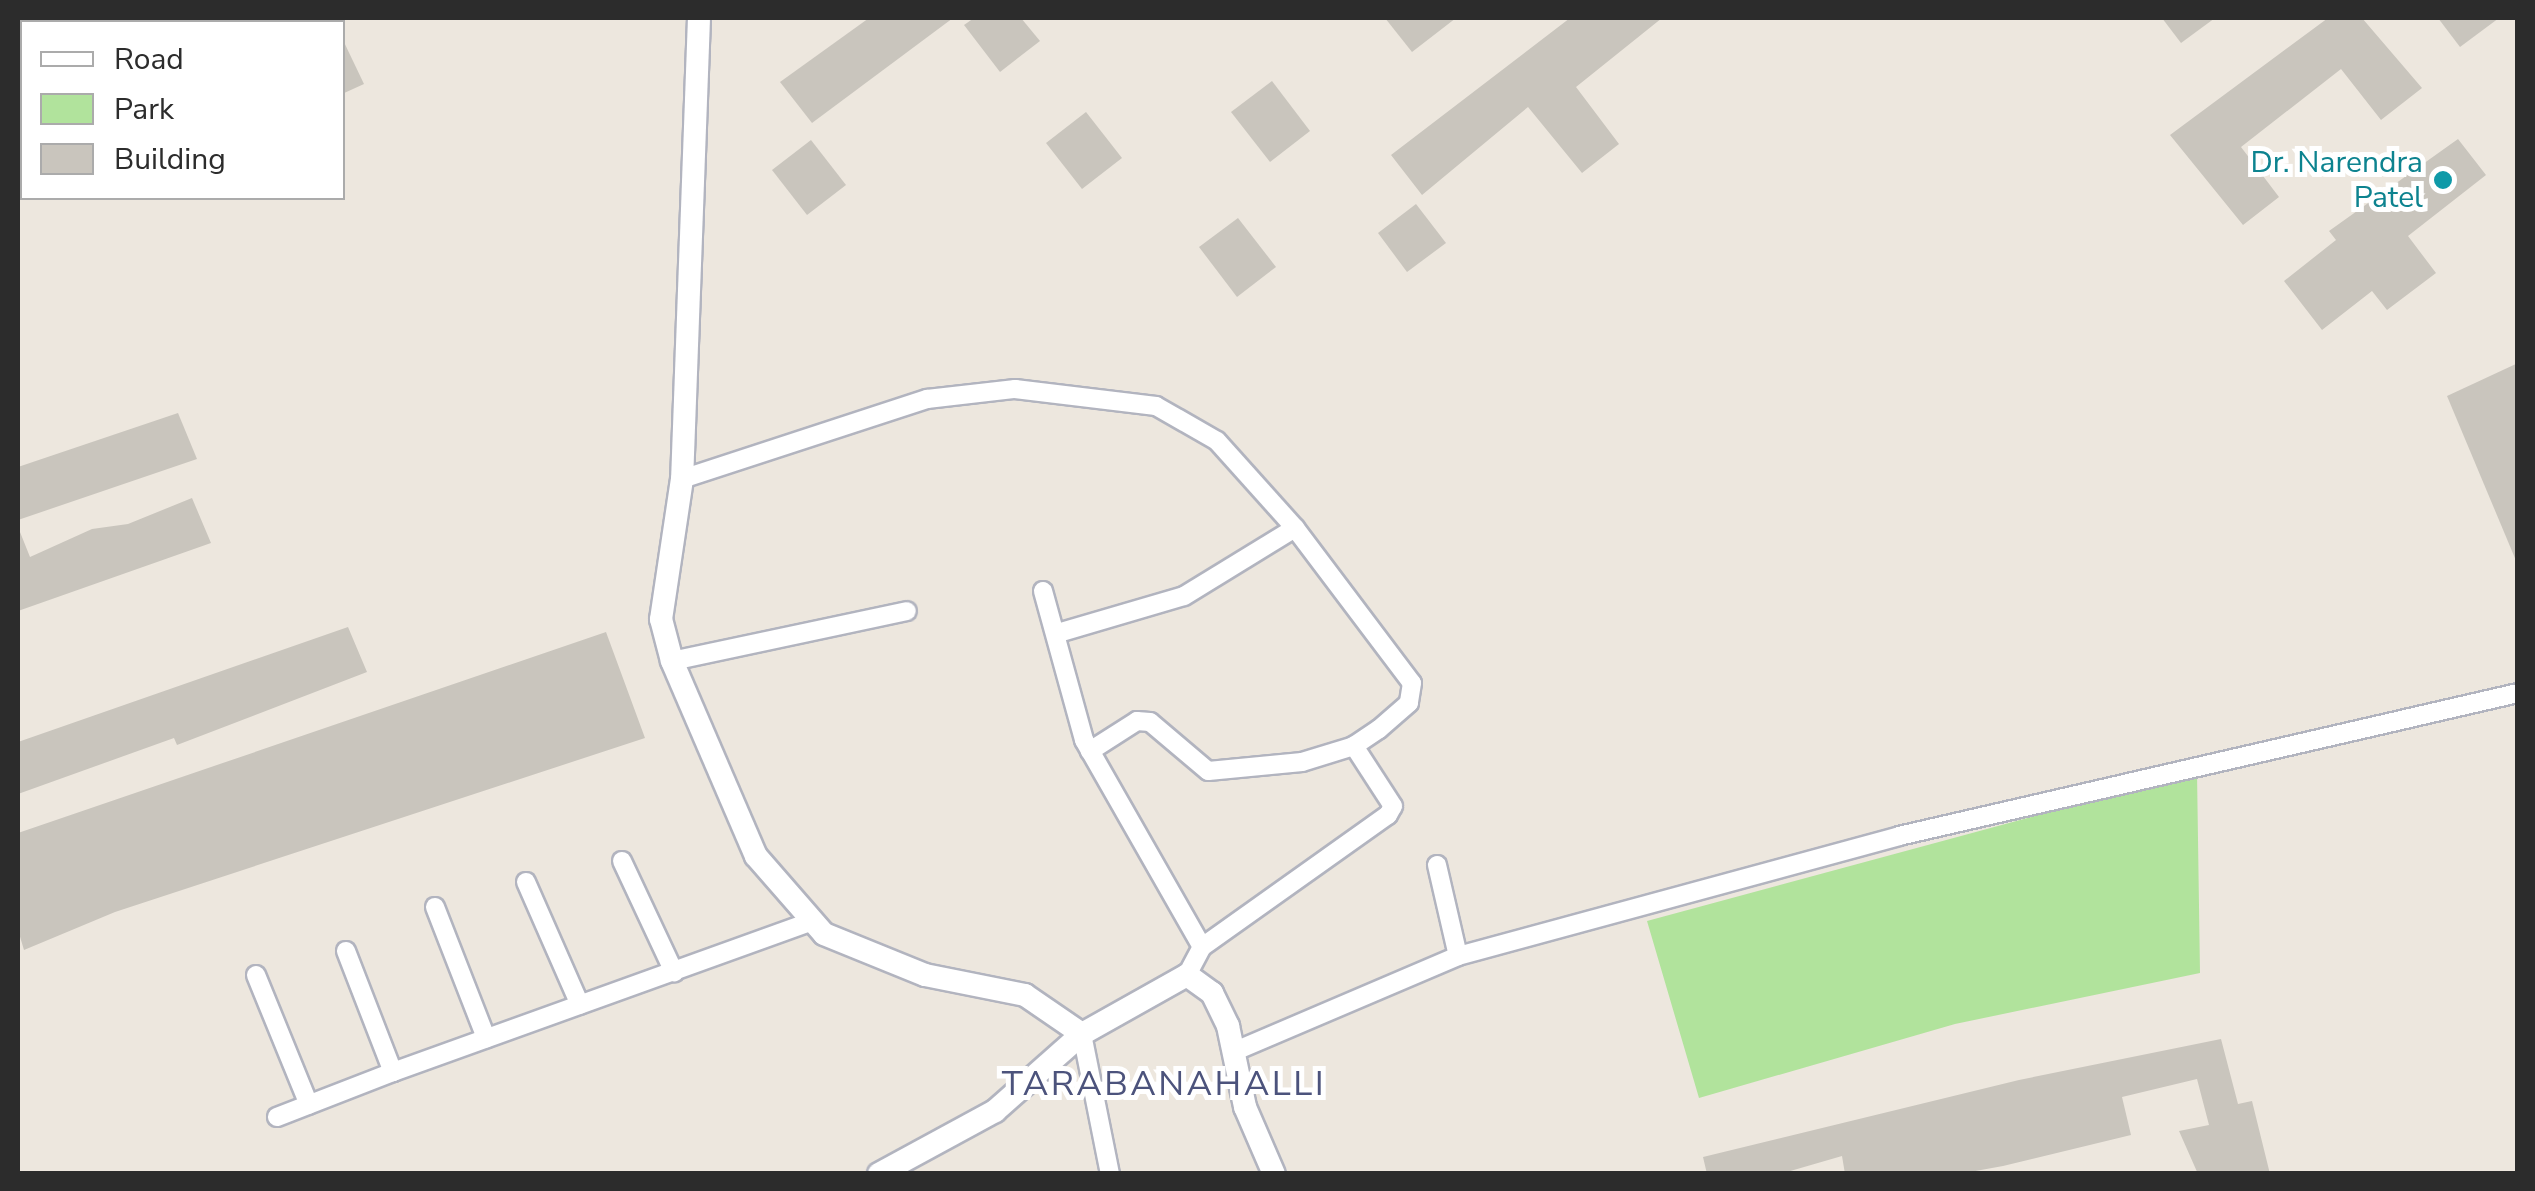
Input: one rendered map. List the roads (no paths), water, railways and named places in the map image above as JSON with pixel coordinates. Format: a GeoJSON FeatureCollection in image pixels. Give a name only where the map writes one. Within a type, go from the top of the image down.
{"type":"FeatureCollection","features":[{"type":"Feature","properties":{"kind":"street"},"geometry":{"type":"LineString","coordinates":[[698,18],[682,479],[661,619],[672,661],[756,856],[824,934],[925,975],[1025,995],[1082,1034],[1110,1174]]}},
{"type":"Feature","properties":{"kind":"street"},"geometry":{"type":"LineString","coordinates":[[682,479],[927,399],[1014,389],[1096,395],[1156,406],[1216,441],[1294,528],[1412,683],[1409,703],[1354,746],[1302,762],[1208,771],[1150,722],[1137,721],[1090,751]]}},
{"type":"Feature","properties":{"kind":"street"},"geometry":{"type":"LineString","coordinates":[[1058,633],[1184,596],[1294,528]]}},
{"type":"Feature","properties":{"kind":"street"},"geometry":{"type":"LineString","coordinates":[[1044,591],[1090,751],[1202,947]]}},
{"type":"Feature","properties":{"kind":"street"},"geometry":{"type":"LineString","coordinates":[[672,661],[907,610]]}},
{"type":"Feature","properties":{"kind":"street"},"geometry":{"type":"LineString","coordinates":[[1233,1052],[1458,956],[1899,836],[2518,693]]}},
{"type":"Feature","properties":{"kind":"street"},"geometry":{"type":"LineString","coordinates":[[879,1174],[996,1111],[1082,1034],[1187,975],[1202,947],[1388,815],[1394,806],[1354,746]]}},
{"type":"Feature","properties":{"kind":"street"},"geometry":{"type":"LineString","coordinates":[[622,861],[674,972]]}},
{"type":"Feature","properties":{"kind":"street"},"geometry":{"type":"LineString","coordinates":[[1437,865],[1458,956]]}},
{"type":"Feature","properties":{"kind":"street"},"geometry":{"type":"LineString","coordinates":[[526,882],[580,1005]]}},
{"type":"Feature","properties":{"kind":"street"},"geometry":{"type":"LineString","coordinates":[[435,907],[486,1038]]}},
{"type":"Feature","properties":{"kind":"street"},"geometry":{"type":"LineString","coordinates":[[277,1117],[813,922]]}},
{"type":"Feature","properties":{"kind":"street"},"geometry":{"type":"LineString","coordinates":[[346,951],[393,1072]]}},
{"type":"Feature","properties":{"kind":"street"},"geometry":{"type":"LineString","coordinates":[[256,975],[309,1105]]}},
{"type":"Feature","properties":{"kind":"street"},"geometry":{"type":"LineString","coordinates":[[1187,975],[1212,993],[1233,1052],[1245,1106],[1274,1174]]}},
{"type":"Feature","properties":{"kind":"place","name":"Dr. Narendra Patel"},"geometry":{"type":"Point","coordinates":[2443,180]}},
{"type":"Feature","properties":{"kind":"district","name":"TARABANAHALLI"},"geometry":{"type":"Point","coordinates":[1164,1084]}}]}
